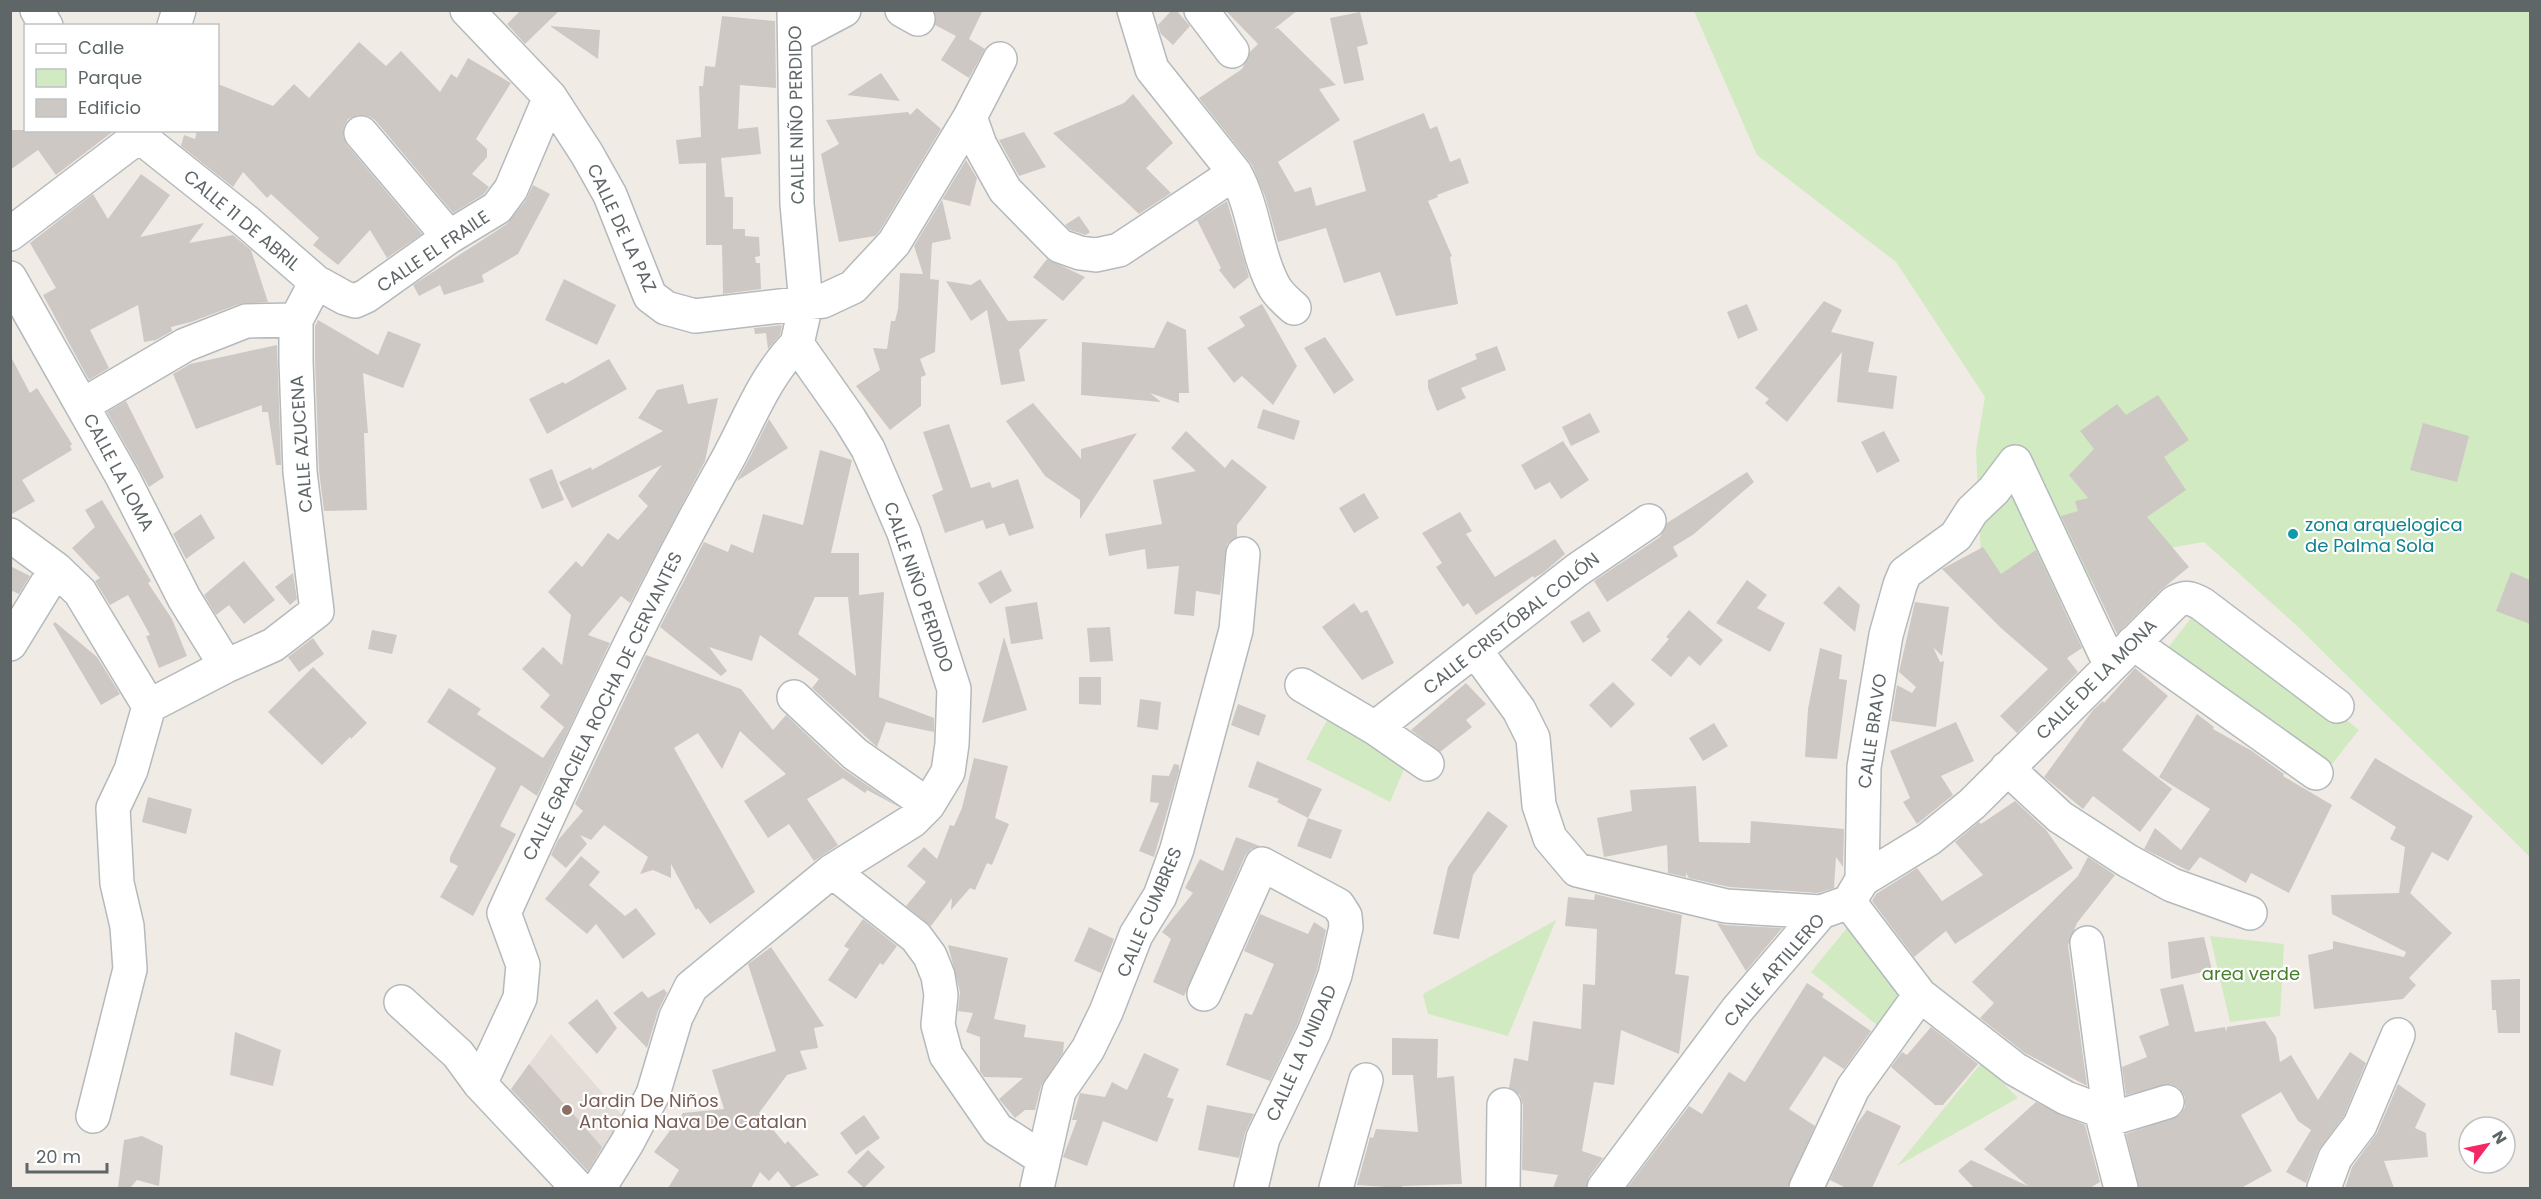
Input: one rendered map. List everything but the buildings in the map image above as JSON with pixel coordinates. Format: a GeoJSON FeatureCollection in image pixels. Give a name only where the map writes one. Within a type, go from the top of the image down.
{"type":"FeatureCollection","features":[{"type":"Feature","properties":{"kind":"street"},"geometry":{"type":"LineString","coordinates":[[37,10],[45,24]]}},
{"type":"Feature","properties":{"kind":"street","name":"CALLE DE LA PAZ"},"geometry":{"type":"LineString","coordinates":[[467,10],[550,97],[587,154],[610,195],[650,296],[666,308],[695,316],[806,304],[822,301],[853,287],[894,243],[938,166],[970,117]]}},
{"type":"Feature","properties":{"kind":"street"},"geometry":{"type":"LineString","coordinates":[[795,23],[844,10]]}},
{"type":"Feature","properties":{"kind":"street"},"geometry":{"type":"LineString","coordinates":[[1134,10],[1152,69],[1235,173],[1248,198],[1272,282],[1281,296],[1294,308]]}},
{"type":"Feature","properties":{"kind":"street"},"geometry":{"type":"LineString","coordinates":[[1201,10],[1232,51]]}},
{"type":"Feature","properties":{"kind":"street","name":"CALLE NIÑO PERDIDO"},"geometry":{"type":"LineString","coordinates":[[599,1188],[627,1143],[653,1094],[676,1017],[691,987],[832,871],[912,821],[928,805],[948,772],[952,744],[954,689],[904,533],[868,449],[797,344],[806,304],[797,204],[795,23]]}},
{"type":"Feature","properties":{"kind":"street"},"geometry":{"type":"LineString","coordinates":[[1000,59],[970,117],[980,145],[1005,190],[1060,246],[1080,254],[1096,255],[1119,250],[1235,173]]}},
{"type":"Feature","properties":{"kind":"street","name":"CALLE EL FRAILE"},"geometry":{"type":"LineString","coordinates":[[355,301],[366,296],[449,237],[497,208],[510,189],[550,97]]}},
{"type":"Feature","properties":{"kind":"street"},"geometry":{"type":"LineString","coordinates":[[361,133],[449,237]]}},
{"type":"Feature","properties":{"kind":"street"},"geometry":{"type":"LineString","coordinates":[[10,234],[134,134]]}},
{"type":"Feature","properties":{"kind":"street","name":"CALLE 11 DE ABRIL"},"geometry":{"type":"LineString","coordinates":[[134,134],[247,222],[316,282],[355,301]]}},
{"type":"Feature","properties":{"kind":"street","name":"CALLE LA LOMA"},"geometry":{"type":"LineString","coordinates":[[10,278],[83,405],[184,598],[226,666]]}},
{"type":"Feature","properties":{"kind":"street","name":"CALLE AZUCENA"},"geometry":{"type":"LineString","coordinates":[[226,666],[273,645],[317,611],[300,472],[296,320],[316,282]]}},
{"type":"Feature","properties":{"kind":"street"},"geometry":{"type":"LineString","coordinates":[[83,405],[185,345],[246,321],[296,320]]}},
{"type":"Feature","properties":{"kind":"street","name":"CALLE GRACIELA ROCHA DE CERVANTES"},"geometry":{"type":"LineString","coordinates":[[480,1084],[520,998],[523,965],[504,913],[675,554],[744,432],[773,371],[797,344]]}},
{"type":"Feature","properties":{"kind":"street","name":"CALLE BRAVO"},"geometry":{"type":"LineString","coordinates":[[1844,898],[1886,635],[1900,585],[1905,573],[1956,536],[1972,510],[1994,490],[2015,462],[2122,654]]}},
{"type":"Feature","properties":{"kind":"street","name":"CALLE CRISTÓBAL COLÓN"},"geometry":{"type":"LineString","coordinates":[[1375,728],[1577,570],[1649,521]]}},
{"type":"Feature","properties":{"kind":"street"},"geometry":{"type":"LineString","coordinates":[[10,535],[56,568],[80,592],[149,706]]}},
{"type":"Feature","properties":{"kind":"street","name":"CALLE CUMBRES"},"geometry":{"type":"LineString","coordinates":[[1039,1173],[1059,1091],[1097,1030],[1118,985],[1136,935],[1160,896],[1177,849],[1236,630],[1243,554]]}},
{"type":"Feature","properties":{"kind":"street"},"geometry":{"type":"LineString","coordinates":[[10,644],[56,568]]}},
{"type":"Feature","properties":{"kind":"street","name":"CALLE DE LA MONA"},"geometry":{"type":"LineString","coordinates":[[2007,768],[2175,602],[2182,598],[2190,598],[2337,706]]}},
{"type":"Feature","properties":{"kind":"street"},"geometry":{"type":"LineString","coordinates":[[1475,650],[1519,710],[1533,738],[1539,806],[1550,838],[1577,870],[1726,906],[1844,898],[1920,995],[2015,1069],[2103,1116],[2167,1101]]}},
{"type":"Feature","properties":{"kind":"street"},"geometry":{"type":"LineString","coordinates":[[2122,654],[2316,773]]}},
{"type":"Feature","properties":{"kind":"street"},"geometry":{"type":"LineString","coordinates":[[93,1116],[130,969],[127,926],[117,883],[112,808],[131,770],[149,706],[226,666]]}},
{"type":"Feature","properties":{"kind":"street"},"geometry":{"type":"LineString","coordinates":[[1302,685],[1375,728],[1427,764]]}},
{"type":"Feature","properties":{"kind":"street"},"geometry":{"type":"LineString","coordinates":[[794,697],[855,754],[928,805]]}},
{"type":"Feature","properties":{"kind":"street"},"geometry":{"type":"LineString","coordinates":[[2007,768],[2060,817],[2128,861],[2172,885],[2250,913]]}},
{"type":"Feature","properties":{"kind":"street","name":"CALLE ARTILLERO"},"geometry":{"type":"LineString","coordinates":[[1604,1188],[1737,1010],[1844,898],[1929,838],[1972,804],[2007,768]]}},
{"type":"Feature","properties":{"kind":"street","name":"CALLE LA UNIDAD"},"geometry":{"type":"LineString","coordinates":[[1204,994],[1262,864],[1338,905],[1345,916],[1346,927],[1335,975],[1314,1032],[1263,1138],[1251,1188]]}},
{"type":"Feature","properties":{"kind":"street"},"geometry":{"type":"LineString","coordinates":[[832,871],[916,937],[930,956],[938,976],[941,995],[938,1025],[946,1055],[997,1129],[1039,1173]]}},
{"type":"Feature","properties":{"kind":"street"},"geometry":{"type":"LineString","coordinates":[[2086,943],[2108,1101],[2103,1116],[2121,1188]]}},
{"type":"Feature","properties":{"kind":"street"},"geometry":{"type":"LineString","coordinates":[[1806,1188],[1853,1088],[1920,995]]}},
{"type":"Feature","properties":{"kind":"street"},"geometry":{"type":"LineString","coordinates":[[401,1002],[458,1054],[480,1084],[578,1188]]}},
{"type":"Feature","properties":{"kind":"street"},"geometry":{"type":"LineString","coordinates":[[2324,1188],[2335,1158],[2360,1125],[2398,1035]]}},
{"type":"Feature","properties":{"kind":"street"},"geometry":{"type":"LineString","coordinates":[[1336,1188],[1366,1080]]}},
{"type":"Feature","properties":{"kind":"street"},"geometry":{"type":"LineString","coordinates":[[1503,1188],[1504,1105]]}},
{"type":"Feature","properties":{"kind":"shaded area","name":"Jardin De Niños Antonia Nava De Catalan"},"geometry":{"type":"Polygon","coordinates":[[[551,1034],[628,1122],[582,1182],[505,1098],[551,1034]]]}},
{"type":"Feature","properties":{"kind":"green space"},"geometry":{"type":"Polygon","coordinates":[[[1694,11],[2530,11],[2530,857],[2295,624],[2204,542],[2128,555],[2036,618],[1981,558],[1976,450],[1985,397],[1896,262],[1757,155],[1694,11]]]}},
{"type":"Feature","properties":{"kind":"green space"},"geometry":{"type":"Polygon","coordinates":[[[2202,604],[2359,730],[2325,773],[2167,649],[2202,604]]]}},
{"type":"Feature","properties":{"kind":"green space"},"geometry":{"type":"Polygon","coordinates":[[[1330,715],[1408,760],[1390,802],[1306,759],[1330,715]]]}},
{"type":"Feature","properties":{"kind":"green space"},"geometry":{"type":"Polygon","coordinates":[[[1556,920],[1508,1036],[1428,1014],[1423,994],[1556,920]]]}},
{"type":"Feature","properties":{"kind":"green space"},"geometry":{"type":"Polygon","coordinates":[[[1851,923],[1915,993],[1888,1034],[1811,972],[1851,923]]]}},
{"type":"Feature","properties":{"kind":"green space","name":"area verde"},"geometry":{"type":"Polygon","coordinates":[[[2210,936],[2284,944],[2280,1016],[2230,1022],[2210,936]]]}},
{"type":"Feature","properties":{"kind":"green space"},"geometry":{"type":"Polygon","coordinates":[[[1982,1062],[2018,1098],[1897,1166],[1982,1062]]]}},
{"type":"Feature","properties":{"kind":"place","name":"zona arquelogica de Palma Sola"},"geometry":{"type":"Point","coordinates":[2293,534]}},
{"type":"Feature","properties":{"kind":"place","name":"Jardin De Niños Antonia Nava De Catalan"},"geometry":{"type":"Point","coordinates":[567,1110]}}]}
